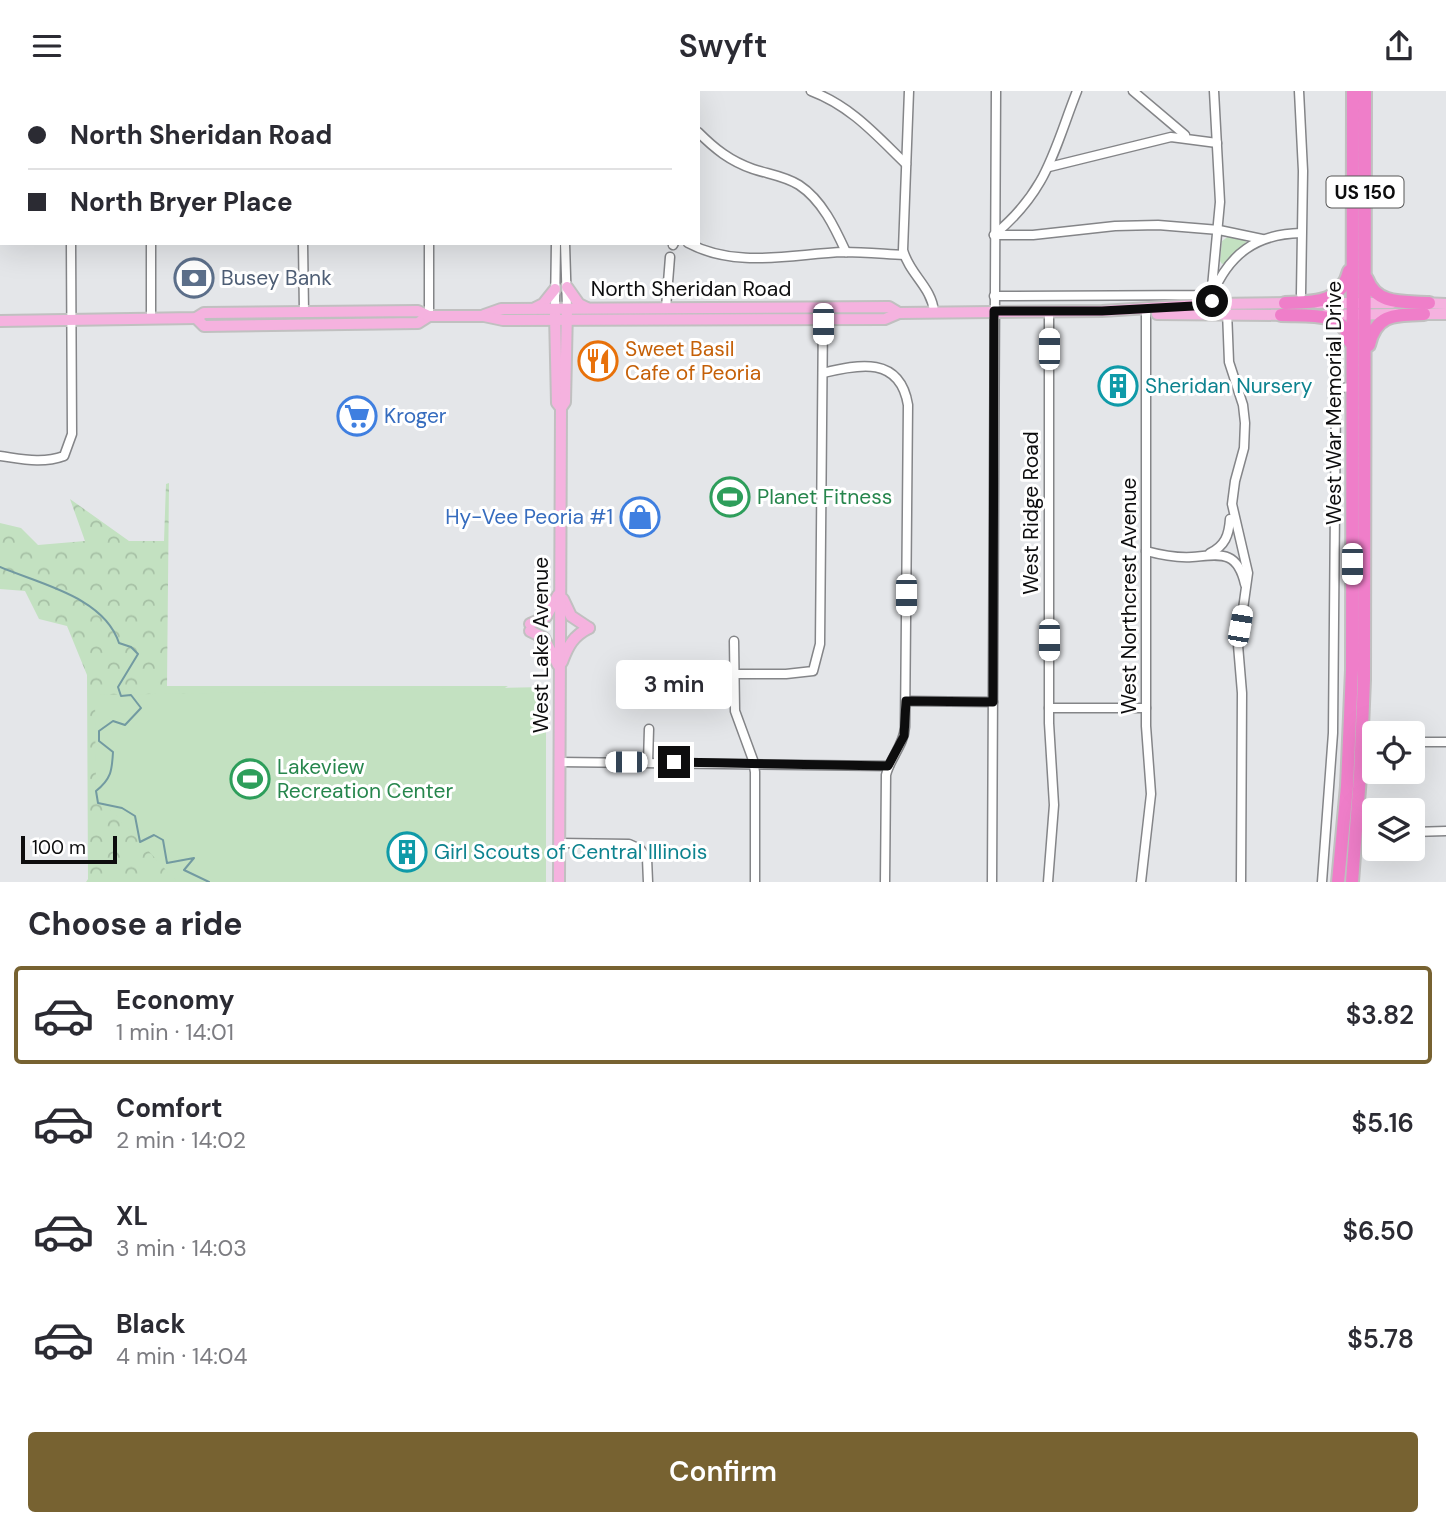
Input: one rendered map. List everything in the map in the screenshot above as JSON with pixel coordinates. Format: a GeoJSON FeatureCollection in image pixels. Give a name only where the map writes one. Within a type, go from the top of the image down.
{"type":"FeatureCollection","features":[{"type":"Feature","properties":{"kind":"highway","name":"West War Memorial Drive"},"geometry":{"type":"LineString","coordinates":[[1338,882],[1357,694],[1365,409],[1353,219],[1353,91]]}},
{"type":"Feature","properties":{"kind":"highway","name":"West War Memorial Drive"},"geometry":{"type":"LineString","coordinates":[[1352,882],[1360,776],[1353,387],[1365,244],[1365,91]]}},
{"type":"Feature","properties":{"kind":"highway"},"geometry":{"type":"LineString","coordinates":[[1283,309],[1324,300],[1340,291],[1349,269],[1353,219]]}},
{"type":"Feature","properties":{"kind":"highway"},"geometry":{"type":"LineString","coordinates":[[1365,244],[1367,277],[1374,293],[1387,300],[1427,308]]}},
{"type":"Feature","properties":{"kind":"highway"},"geometry":{"type":"LineString","coordinates":[[1365,409],[1368,350],[1374,329],[1381,321],[1391,317],[1427,308]]}},
{"type":"Feature","properties":{"kind":"highway"},"geometry":{"type":"LineString","coordinates":[[1283,309],[1341,322],[1349,336],[1353,387]]}},
{"type":"Feature","properties":{"kind":"main road"},"geometry":{"type":"LineString","coordinates":[[567,287],[590,314],[567,340]]}},
{"type":"Feature","properties":{"kind":"main road"},"geometry":{"type":"LineString","coordinates":[[555,289],[533,315],[555,344]]}},
{"type":"Feature","properties":{"kind":"main road","name":"North Sheridan Road"},"geometry":{"type":"LineString","coordinates":[[590,314],[637,320],[752,321],[885,319],[899,313],[934,312],[1146,311],[1212,305],[1227,310],[1427,308],[1446,303]]}},
{"type":"Feature","properties":{"kind":"main road"},"geometry":{"type":"LineString","coordinates":[[706,308],[722,313],[741,313],[749,316],[752,321],[758,314],[778,313],[794,307]]}},
{"type":"Feature","properties":{"kind":"main road","name":"North Sheridan Road"},"geometry":{"type":"LineString","coordinates":[[0,321],[196,319],[204,313],[418,311],[429,316],[484,316],[503,320],[533,315],[666,308],[889,307],[899,313]]}},
{"type":"Feature","properties":{"kind":"main road"},"geometry":{"type":"LineString","coordinates":[[637,320],[647,315],[663,314],[666,308]]}},
{"type":"Feature","properties":{"kind":"main road","name":"North Sheridan Road"},"geometry":{"type":"LineString","coordinates":[[1427,308],[1446,314]]}},
{"type":"Feature","properties":{"kind":"main road"},"geometry":{"type":"LineString","coordinates":[[276,312],[302,324],[333,312]]}},
{"type":"Feature","properties":{"kind":"main road","name":"West Lake Avenue"},"geometry":{"type":"LineString","coordinates":[[555,314],[557,403],[561,408]]}},
{"type":"Feature","properties":{"kind":"main road","name":"West Lake Avenue"},"geometry":{"type":"LineString","coordinates":[[559,882],[561,408],[565,402],[567,314]]}},
{"type":"Feature","properties":{"kind":"main road","name":"North Sheridan Road"},"geometry":{"type":"LineString","coordinates":[[196,319],[204,326],[418,323],[429,316]]}},
{"type":"Feature","properties":{"kind":"main road"},"geometry":{"type":"LineString","coordinates":[[560,590],[546,617],[530,627],[544,638],[560,668]]}},
{"type":"Feature","properties":{"kind":"main road"},"geometry":{"type":"LineString","coordinates":[[560,590],[571,616],[589,628],[578,633],[572,640],[560,668]]}},
{"type":"Feature","properties":{"kind":"street"},"geometry":{"type":"LineString","coordinates":[[811,91],[831,99],[855,115],[906,164]]}},
{"type":"Feature","properties":{"kind":"street"},"geometry":{"type":"LineString","coordinates":[[909,91],[904,255],[931,296],[934,312]]}},
{"type":"Feature","properties":{"kind":"street"},"geometry":{"type":"LineString","coordinates":[[992,882],[996,91]]}},
{"type":"Feature","properties":{"kind":"street"},"geometry":{"type":"LineString","coordinates":[[994,235],[1023,206],[1049,167],[1077,91]]}},
{"type":"Feature","properties":{"kind":"street"},"geometry":{"type":"LineString","coordinates":[[1133,91],[1191,139]]}},
{"type":"Feature","properties":{"kind":"street"},"geometry":{"type":"LineString","coordinates":[[1212,305],[1220,202],[1214,91]]}},
{"type":"Feature","properties":{"kind":"street"},"geometry":{"type":"LineString","coordinates":[[1299,91],[1303,171],[1301,294]]}},
{"type":"Feature","properties":{"kind":"street"},"geometry":{"type":"LineString","coordinates":[[700,134],[732,160],[787,179],[803,188],[819,204],[846,252]]}},
{"type":"Feature","properties":{"kind":"street"},"geometry":{"type":"LineString","coordinates":[[1049,167],[1166,138],[1217,142]]}},
{"type":"Feature","properties":{"kind":"street"},"geometry":{"type":"LineString","coordinates":[[994,235],[1033,235],[1145,225],[1219,230],[1262,239]]}},
{"type":"Feature","properties":{"kind":"street"},"geometry":{"type":"LineString","coordinates":[[1212,305],[1230,264],[1248,247],[1262,239],[1280,234],[1301,233]]}},
{"type":"Feature","properties":{"kind":"street"},"geometry":{"type":"LineString","coordinates":[[0,456],[52,461],[64,456],[72,434],[71,245]]}},
{"type":"Feature","properties":{"kind":"street"},"geometry":{"type":"LineString","coordinates":[[150,245],[151,319]]}},
{"type":"Feature","properties":{"kind":"street"},"geometry":{"type":"LineString","coordinates":[[303,245],[304,312]]}},
{"type":"Feature","properties":{"kind":"street"},"geometry":{"type":"LineString","coordinates":[[429,245],[429,316]]}},
{"type":"Feature","properties":{"kind":"street","name":"West Lake Avenue"},"geometry":{"type":"LineString","coordinates":[[555,314],[556,245]]}},
{"type":"Feature","properties":{"kind":"street","name":"West Lake Avenue"},"geometry":{"type":"LineString","coordinates":[[565,245],[567,314]]}},
{"type":"Feature","properties":{"kind":"street"},"geometry":{"type":"LineString","coordinates":[[692,245],[710,253],[735,258],[846,252],[904,255]]}},
{"type":"Feature","properties":{"kind":"street"},"geometry":{"type":"LineString","coordinates":[[666,308],[670,257]]}},
{"type":"Feature","properties":{"kind":"street"},"geometry":{"type":"LineString","coordinates":[[994,296],[1212,305]]}},
{"type":"Feature","properties":{"kind":"street"},"geometry":{"type":"LineString","coordinates":[[734,674],[813,671],[820,644],[822,307]]}},
{"type":"Feature","properties":{"kind":"street"},"geometry":{"type":"LineString","coordinates":[[1204,555],[1219,548],[1226,539],[1244,448],[1243,405],[1229,362],[1227,310]]}},
{"type":"Feature","properties":{"kind":"street","name":"West Ridge Road"},"geometry":{"type":"LineString","coordinates":[[1048,882],[1054,805],[1049,708],[1049,311]]}},
{"type":"Feature","properties":{"kind":"street","name":"West Northcrest Avenue"},"geometry":{"type":"LineString","coordinates":[[1141,882],[1151,794],[1146,708],[1146,311]]}},
{"type":"Feature","properties":{"kind":"street"},"geometry":{"type":"LineString","coordinates":[[823,373],[859,365],[877,367],[897,379],[907,400],[906,701],[904,736],[888,766],[886,779],[885,882]]}},
{"type":"Feature","properties":{"kind":"street"},"geometry":{"type":"LineString","coordinates":[[1322,882],[1332,767],[1336,396],[1339,389],[1353,387]]}},
{"type":"Feature","properties":{"kind":"street"},"geometry":{"type":"LineString","coordinates":[[1232,501],[1234,522],[1247,568],[1238,645],[1242,692],[1241,882]]}},
{"type":"Feature","properties":{"kind":"street"},"geometry":{"type":"LineString","coordinates":[[1146,551],[1180,557],[1222,555],[1237,565],[1244,581],[1245,600]]}},
{"type":"Feature","properties":{"kind":"street"},"geometry":{"type":"LineString","coordinates":[[734,641],[736,716],[754,763],[755,882]]}},
{"type":"Feature","properties":{"kind":"street"},"geometry":{"type":"LineString","coordinates":[[1334,694],[1357,694]]}},
{"type":"Feature","properties":{"kind":"street"},"geometry":{"type":"LineString","coordinates":[[906,701],[993,702]]}},
{"type":"Feature","properties":{"kind":"street"},"geometry":{"type":"LineString","coordinates":[[1049,708],[1146,708]]}},
{"type":"Feature","properties":{"kind":"street"},"geometry":{"type":"LineString","coordinates":[[648,762],[649,729]]}},
{"type":"Feature","properties":{"kind":"street"},"geometry":{"type":"LineString","coordinates":[[1425,742],[1446,742]]}},
{"type":"Feature","properties":{"kind":"street"},"geometry":{"type":"LineString","coordinates":[[559,762],[888,766]]}},
{"type":"Feature","properties":{"kind":"street"},"geometry":{"type":"LineString","coordinates":[[1425,832],[1446,831]]}},
{"type":"Feature","properties":{"kind":"street"},"geometry":{"type":"LineString","coordinates":[[559,843],[620,843],[635,846],[647,858],[648,882]]}},
{"type":"Feature","properties":{"kind":"green space"},"geometry":{"type":"Polygon","coordinates":[[[1229,236],[1245,239],[1246,243],[1227,263],[1222,264],[1222,241],[1229,236]]]}},
{"type":"Feature","properties":{"kind":"green space"},"geometry":{"type":"Polygon","coordinates":[[[169,483],[167,686],[508,686],[477,705],[262,882],[86,882],[87,675],[67,626],[39,619],[25,591],[0,589],[0,523],[21,528],[38,545],[85,541],[70,499],[129,541],[164,541],[166,484],[169,483]]]}},
{"type":"Feature","properties":{"kind":"green space"},"geometry":{"type":"Polygon","coordinates":[[[546,687],[546,882],[177,882],[96,794],[95,695],[546,687]]]}},
{"type":"Feature","properties":{"kind":"waterway"},"geometry":{"type":"LineString","coordinates":[[0,567],[51,586],[85,603],[100,614],[119,643],[131,647],[138,654],[118,687],[121,696],[131,695],[141,708],[125,725],[113,721],[99,731],[99,741],[113,752],[110,774],[96,791],[98,803],[122,808],[135,816],[140,842],[154,835],[163,840],[167,863],[194,858],[184,870],[209,882]]}},
{"type":"Feature","properties":{"kind":"place","name":"Busey Bank"},"geometry":{"type":"Point","coordinates":[194,278]}},
{"type":"Feature","properties":{"kind":"place","name":"Sweet Basil Cafe of Peoria"},"geometry":{"type":"Point","coordinates":[598,361]}},
{"type":"Feature","properties":{"kind":"place","name":"Sheridan Nursery"},"geometry":{"type":"Point","coordinates":[1118,386]}},
{"type":"Feature","properties":{"kind":"place","name":"Kroger"},"geometry":{"type":"Point","coordinates":[357,416]}},
{"type":"Feature","properties":{"kind":"place","name":"Planet Fitness"},"geometry":{"type":"Point","coordinates":[730,497]}},
{"type":"Feature","properties":{"kind":"place","name":"Hy-Vee Peoria #1"},"geometry":{"type":"Point","coordinates":[640,517]}},
{"type":"Feature","properties":{"kind":"place","name":"Lakeview Recreation Center"},"geometry":{"type":"Point","coordinates":[250,779]}},
{"type":"Feature","properties":{"kind":"place","name":"Girl Scouts of Central Illinois"},"geometry":{"type":"Point","coordinates":[407,852]}},
{"type":"Feature","properties":{"kind":"route"},"geometry":{"type":"LineString","coordinates":[[674,762],[888,766],[904,736],[906,701],[993,702],[994,311],[1102,311],[1212,305],[1212,301]]}}]}
